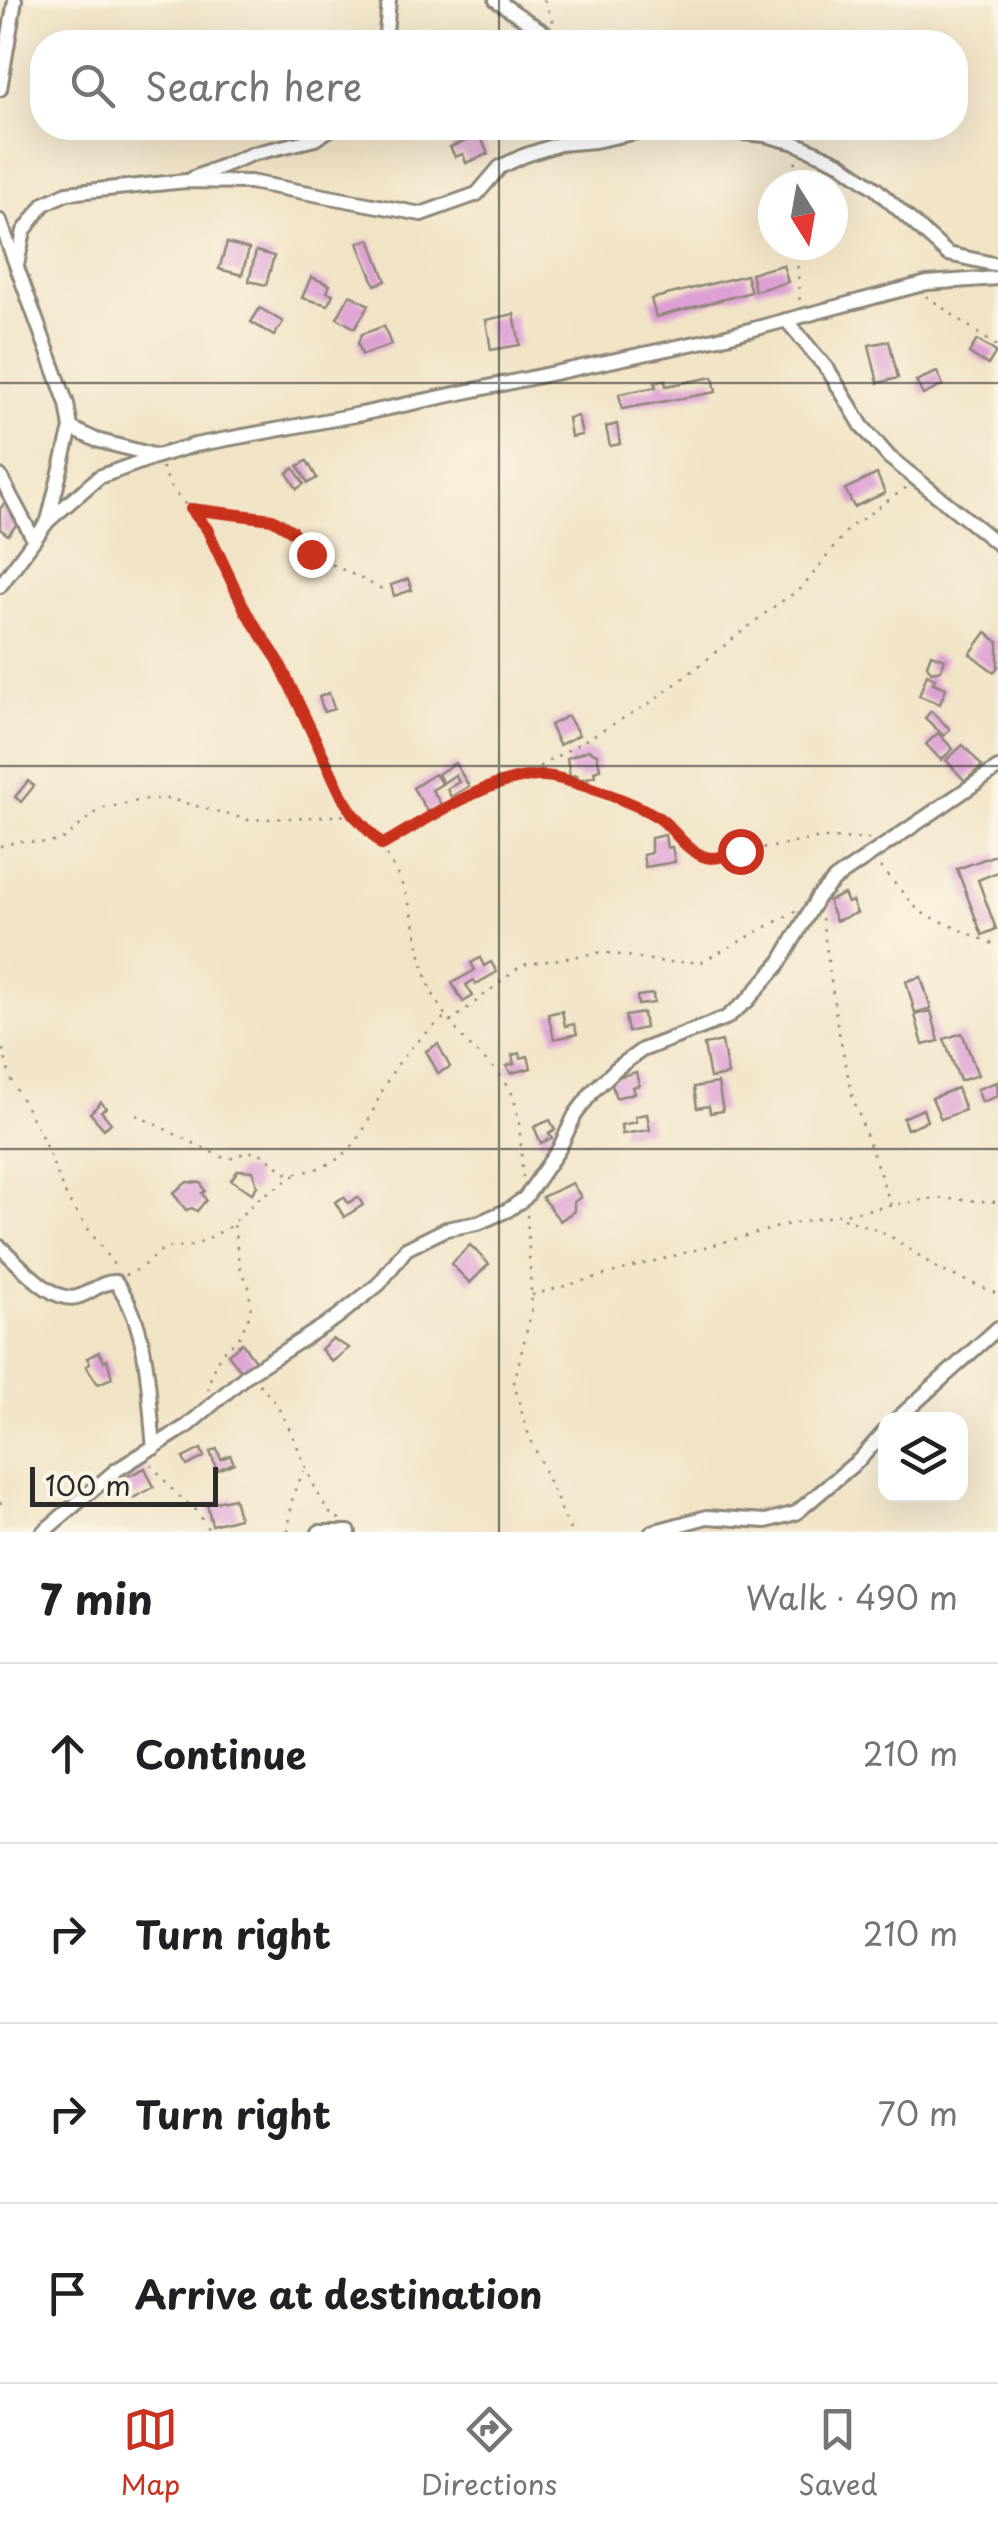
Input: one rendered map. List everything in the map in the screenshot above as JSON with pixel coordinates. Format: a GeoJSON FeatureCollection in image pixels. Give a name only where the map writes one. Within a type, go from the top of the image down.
{"type":"FeatureCollection","features":[{"type":"Feature","properties":{"kind":"street"},"geometry":{"type":"LineString","coordinates":[[0,89],[15,0]]}},
{"type":"Feature","properties":{"kind":"street"},"geometry":{"type":"LineString","coordinates":[[386,30],[390,0]]}},
{"type":"Feature","properties":{"kind":"street"},"geometry":{"type":"LineString","coordinates":[[496,0],[547,30]]}},
{"type":"Feature","properties":{"kind":"street"},"geometry":{"type":"LineString","coordinates":[[186,181],[252,154],[311,140]]}},
{"type":"Feature","properties":{"kind":"street"},"geometry":{"type":"LineString","coordinates":[[17,265],[24,231],[54,196],[186,181],[250,182],[420,214],[477,194],[500,168],[522,156],[559,144],[599,140]]}},
{"type":"Feature","properties":{"kind":"street"},"geometry":{"type":"LineString","coordinates":[[785,140],[840,163],[876,189],[948,254],[998,265]]}},
{"type":"Feature","properties":{"kind":"street"},"geometry":{"type":"LineString","coordinates":[[0,221],[67,404],[70,428],[48,522]]}},
{"type":"Feature","properties":{"kind":"street"},"geometry":{"type":"LineString","coordinates":[[0,586],[33,538],[100,477],[157,456],[195,445],[540,378],[719,338],[914,287],[998,278]]}},
{"type":"Feature","properties":{"kind":"street"},"geometry":{"type":"LineString","coordinates":[[793,318],[876,444],[998,544]]}},
{"type":"Feature","properties":{"kind":"street"},"geometry":{"type":"LineString","coordinates":[[70,428],[96,440],[157,456]]}},
{"type":"Feature","properties":{"kind":"street"},"geometry":{"type":"LineString","coordinates":[[0,476],[33,538]]}},
{"type":"Feature","properties":{"kind":"street"},"geometry":{"type":"LineString","coordinates":[[42,1532],[114,1471],[148,1452],[203,1413],[248,1374],[356,1302],[378,1284],[406,1249],[423,1238],[478,1223],[525,1198],[559,1149],[574,1115],[617,1068],[642,1050],[726,1018],[780,964],[816,899],[835,879],[998,768]]}},
{"type":"Feature","properties":{"kind":"street"},"geometry":{"type":"LineString","coordinates":[[0,1247],[47,1290],[60,1296],[75,1299],[111,1280],[116,1282],[128,1301],[140,1335],[148,1452]]}},
{"type":"Feature","properties":{"kind":"street"},"geometry":{"type":"LineString","coordinates":[[905,1412],[998,1328]]}},
{"type":"Feature","properties":{"kind":"street"},"geometry":{"type":"LineString","coordinates":[[652,1532],[707,1517],[766,1521],[796,1512],[860,1459],[878,1439]]}},
{"type":"Feature","properties":{"kind":"street"},"geometry":{"type":"LineString","coordinates":[[319,1532],[350,1527]]}},
{"type":"Feature","properties":{"kind":"path"},"geometry":{"type":"LineString","coordinates":[[544,0],[555,30]]}},
{"type":"Feature","properties":{"kind":"path"},"geometry":{"type":"LineString","coordinates":[[795,170],[798,144]]}},
{"type":"Feature","properties":{"kind":"path"},"geometry":{"type":"LineString","coordinates":[[793,318],[795,260]]}},
{"type":"Feature","properties":{"kind":"path"},"geometry":{"type":"LineString","coordinates":[[914,287],[998,347]]}},
{"type":"Feature","properties":{"kind":"path"},"geometry":{"type":"LineString","coordinates":[[157,456],[172,489],[207,529],[246,612],[278,660],[353,814],[382,845],[408,898],[429,986],[450,1022],[493,1066],[512,1094],[522,1137],[532,1295],[514,1383],[517,1400],[571,1532]]}},
{"type":"Feature","properties":{"kind":"path"},"geometry":{"type":"LineString","coordinates":[[516,780],[650,704],[802,588],[849,528],[917,481]]}},
{"type":"Feature","properties":{"kind":"path"},"geometry":{"type":"LineString","coordinates":[[191,509],[272,519],[292,531],[311,554],[382,589]]}},
{"type":"Feature","properties":{"kind":"path"},"geometry":{"type":"LineString","coordinates":[[382,845],[470,796],[540,775],[640,808],[661,819],[696,853],[711,858],[821,838],[875,839]]}},
{"type":"Feature","properties":{"kind":"path"},"geometry":{"type":"LineString","coordinates":[[0,846],[21,841],[50,843],[64,838],[100,809],[148,799],[170,799],[250,820],[353,814]]}},
{"type":"Feature","properties":{"kind":"path"},"geometry":{"type":"LineString","coordinates":[[869,854],[920,912],[998,946]]}},
{"type":"Feature","properties":{"kind":"path"},"geometry":{"type":"LineString","coordinates":[[450,1022],[522,965],[604,952],[663,962],[701,962],[816,899],[852,1095],[892,1207]]}},
{"type":"Feature","properties":{"kind":"path"},"geometry":{"type":"LineString","coordinates":[[0,1038],[11,1080],[41,1135],[61,1186],[118,1272],[130,1274],[164,1248],[192,1246],[234,1222],[258,1199],[300,1172],[337,1161],[352,1150],[393,1070],[446,1016]]}},
{"type":"Feature","properties":{"kind":"path"},"geometry":{"type":"LineString","coordinates":[[136,1115],[221,1158],[230,1160],[245,1152],[258,1152],[286,1172],[300,1172]]}},
{"type":"Feature","properties":{"kind":"path"},"geometry":{"type":"LineString","coordinates":[[532,1295],[793,1223],[934,1198],[998,1202]]}},
{"type":"Feature","properties":{"kind":"path"},"geometry":{"type":"LineString","coordinates":[[839,1216],[887,1234],[940,1270],[998,1294]]}},
{"type":"Feature","properties":{"kind":"path"},"geometry":{"type":"LineString","coordinates":[[203,1413],[212,1372],[221,1353],[239,1338],[251,1312],[250,1287],[239,1264],[234,1222]]}},
{"type":"Feature","properties":{"kind":"path"},"geometry":{"type":"LineString","coordinates":[[248,1374],[280,1408],[305,1470],[333,1517],[350,1527]]}},
{"type":"Feature","properties":{"kind":"path"},"geometry":{"type":"LineString","coordinates":[[148,1452],[176,1494],[197,1511],[210,1532]]}},
{"type":"Feature","properties":{"kind":"path"},"geometry":{"type":"LineString","coordinates":[[288,1532],[293,1494],[305,1470]]}},
{"type":"Feature","properties":{"kind":"building"},"geometry":{"type":"Polygon","coordinates":[[[468,140],[482,140],[488,154],[466,163],[463,154],[455,157],[450,147],[468,140]]]}},
{"type":"Feature","properties":{"kind":"building"},"geometry":{"type":"Polygon","coordinates":[[[370,239],[386,281],[375,285],[358,243],[370,239]]]}},
{"type":"Feature","properties":{"kind":"building"},"geometry":{"type":"Polygon","coordinates":[[[227,243],[249,249],[242,275],[219,269],[227,243]]]}},
{"type":"Feature","properties":{"kind":"building"},"geometry":{"type":"Polygon","coordinates":[[[256,251],[274,256],[266,285],[249,281],[256,251]]]}},
{"type":"Feature","properties":{"kind":"building"},"geometry":{"type":"Polygon","coordinates":[[[783,265],[788,282],[755,291],[751,273],[783,265]]]}},
{"type":"Feature","properties":{"kind":"building"},"geometry":{"type":"Polygon","coordinates":[[[746,275],[751,292],[656,317],[651,299],[746,275]]]}},
{"type":"Feature","properties":{"kind":"building"},"geometry":{"type":"Polygon","coordinates":[[[311,277],[330,285],[327,292],[333,294],[328,305],[302,298],[311,277]]]}},
{"type":"Feature","properties":{"kind":"building"},"geometry":{"type":"Polygon","coordinates":[[[350,295],[369,305],[355,328],[337,318],[350,295]]]}},
{"type":"Feature","properties":{"kind":"building"},"geometry":{"type":"Polygon","coordinates":[[[260,308],[283,322],[274,336],[251,322],[260,308]]]}},
{"type":"Feature","properties":{"kind":"building"},"geometry":{"type":"Polygon","coordinates":[[[514,314],[520,345],[491,350],[486,320],[514,314]]]}},
{"type":"Feature","properties":{"kind":"building"},"geometry":{"type":"Polygon","coordinates":[[[384,326],[391,345],[362,355],[358,343],[362,334],[384,326]]]}},
{"type":"Feature","properties":{"kind":"building"},"geometry":{"type":"Polygon","coordinates":[[[977,340],[996,352],[988,365],[969,353],[977,340]]]}},
{"type":"Feature","properties":{"kind":"building"},"geometry":{"type":"Polygon","coordinates":[[[889,341],[898,378],[878,383],[869,345],[889,341]]]}},
{"type":"Feature","properties":{"kind":"building"},"geometry":{"type":"Polygon","coordinates":[[[937,372],[943,385],[923,395],[916,381],[937,372]]]}},
{"type":"Feature","properties":{"kind":"building"},"geometry":{"type":"Polygon","coordinates":[[[713,377],[716,392],[622,409],[619,394],[656,387],[655,382],[665,380],[666,386],[713,377]]]}},
{"type":"Feature","properties":{"kind":"building"},"geometry":{"type":"Polygon","coordinates":[[[578,416],[582,435],[571,437],[568,418],[578,416]]]}},
{"type":"Feature","properties":{"kind":"building"},"geometry":{"type":"Polygon","coordinates":[[[617,424],[620,444],[610,446],[606,427],[617,424]]]}},
{"type":"Feature","properties":{"kind":"building"},"geometry":{"type":"Polygon","coordinates":[[[307,461],[317,478],[308,483],[298,466],[307,461]]]}},
{"type":"Feature","properties":{"kind":"building"},"geometry":{"type":"Polygon","coordinates":[[[294,468],[304,484],[297,489],[287,473],[294,468]]]}},
{"type":"Feature","properties":{"kind":"building"},"geometry":{"type":"Polygon","coordinates":[[[877,474],[885,493],[854,507],[845,489],[877,474]]]}},
{"type":"Feature","properties":{"kind":"building"},"geometry":{"type":"Polygon","coordinates":[[[6,501],[21,519],[8,535],[0,529],[0,509],[6,501]]]}},
{"type":"Feature","properties":{"kind":"building"},"geometry":{"type":"Polygon","coordinates":[[[408,579],[412,590],[394,596],[391,585],[408,579]]]}},
{"type":"Feature","properties":{"kind":"building"},"geometry":{"type":"Polygon","coordinates":[[[986,632],[998,642],[998,667],[994,672],[970,654],[986,632]]]}},
{"type":"Feature","properties":{"kind":"building"},"geometry":{"type":"Polygon","coordinates":[[[931,654],[945,659],[941,670],[931,672],[927,665],[931,654]]]}},
{"type":"Feature","properties":{"kind":"building"},"geometry":{"type":"Polygon","coordinates":[[[927,674],[935,678],[933,683],[946,688],[940,704],[919,696],[927,674]]]}},
{"type":"Feature","properties":{"kind":"building"},"geometry":{"type":"Polygon","coordinates":[[[329,693],[334,709],[324,712],[319,697],[329,693]]]}},
{"type":"Feature","properties":{"kind":"building"},"geometry":{"type":"Polygon","coordinates":[[[931,711],[950,729],[944,736],[925,718],[931,711]]]}},
{"type":"Feature","properties":{"kind":"building"},"geometry":{"type":"Polygon","coordinates":[[[568,716],[579,735],[559,745],[550,725],[568,716]]]}},
{"type":"Feature","properties":{"kind":"building"},"geometry":{"type":"Polygon","coordinates":[[[938,733],[953,749],[941,760],[926,744],[938,733]]]}},
{"type":"Feature","properties":{"kind":"building"},"geometry":{"type":"Polygon","coordinates":[[[963,745],[982,766],[965,781],[946,760],[963,745]]]}},
{"type":"Feature","properties":{"kind":"building"},"geometry":{"type":"Polygon","coordinates":[[[588,750],[597,754],[600,769],[594,771],[595,776],[579,780],[577,775],[570,776],[567,758],[588,750]]]}},
{"type":"Feature","properties":{"kind":"building"},"geometry":{"type":"Polygon","coordinates":[[[455,763],[469,786],[451,797],[447,789],[459,782],[455,775],[443,783],[438,774],[455,763]]]}},
{"type":"Feature","properties":{"kind":"building"},"geometry":{"type":"Polygon","coordinates":[[[435,774],[442,784],[432,790],[441,804],[428,812],[413,788],[435,774]]]}},
{"type":"Feature","properties":{"kind":"building"},"geometry":{"type":"Polygon","coordinates":[[[28,781],[34,786],[21,802],[15,797],[28,781]]]}},
{"type":"Feature","properties":{"kind":"building"},"geometry":{"type":"Polygon","coordinates":[[[665,835],[675,862],[645,867],[643,855],[651,853],[651,838],[665,835]]]}},
{"type":"Feature","properties":{"kind":"building"},"geometry":{"type":"Polygon","coordinates":[[[998,854],[998,872],[978,880],[996,929],[982,935],[957,869],[998,854]]]}},
{"type":"Feature","properties":{"kind":"building"},"geometry":{"type":"Polygon","coordinates":[[[844,894],[857,913],[836,921],[828,901],[844,894]]]}},
{"type":"Feature","properties":{"kind":"building"},"geometry":{"type":"Polygon","coordinates":[[[480,958],[484,966],[491,962],[497,972],[466,985],[473,996],[463,1002],[452,983],[475,970],[471,963],[480,958]]]}},
{"type":"Feature","properties":{"kind":"building"},"geometry":{"type":"Polygon","coordinates":[[[921,977],[931,1008],[915,1013],[906,981],[921,977]]]}},
{"type":"Feature","properties":{"kind":"building"},"geometry":{"type":"Polygon","coordinates":[[[653,994],[654,1003],[638,1005],[637,996],[653,994]]]}},
{"type":"Feature","properties":{"kind":"building"},"geometry":{"type":"Polygon","coordinates":[[[562,1011],[565,1026],[574,1024],[577,1034],[554,1039],[548,1014],[562,1011]]]}},
{"type":"Feature","properties":{"kind":"building"},"geometry":{"type":"Polygon","coordinates":[[[931,1011],[939,1041],[923,1045],[915,1015],[931,1011]]]}},
{"type":"Feature","properties":{"kind":"building"},"geometry":{"type":"Polygon","coordinates":[[[643,1013],[645,1028],[628,1032],[625,1016],[643,1013]]]}},
{"type":"Feature","properties":{"kind":"building"},"geometry":{"type":"Polygon","coordinates":[[[962,1033],[978,1075],[960,1081],[944,1039],[962,1033]]]}},
{"type":"Feature","properties":{"kind":"building"},"geometry":{"type":"Polygon","coordinates":[[[722,1041],[728,1075],[710,1078],[704,1045],[722,1041]]]}},
{"type":"Feature","properties":{"kind":"building"},"geometry":{"type":"Polygon","coordinates":[[[438,1044],[450,1067],[438,1073],[426,1051],[438,1044]]]}},
{"type":"Feature","properties":{"kind":"building"},"geometry":{"type":"Polygon","coordinates":[[[520,1053],[521,1058],[528,1056],[531,1068],[511,1073],[506,1066],[514,1064],[512,1055],[520,1053]]]}},
{"type":"Feature","properties":{"kind":"building"},"geometry":{"type":"Polygon","coordinates":[[[636,1072],[639,1085],[632,1087],[634,1093],[616,1098],[610,1079],[636,1072]]]}},
{"type":"Feature","properties":{"kind":"building"},"geometry":{"type":"Polygon","coordinates":[[[997,1082],[998,1096],[982,1102],[977,1089],[997,1082]]]}},
{"type":"Feature","properties":{"kind":"building"},"geometry":{"type":"Polygon","coordinates":[[[718,1083],[723,1111],[710,1113],[709,1106],[697,1108],[694,1087],[718,1083]]]}},
{"type":"Feature","properties":{"kind":"building"},"geometry":{"type":"Polygon","coordinates":[[[957,1088],[965,1110],[941,1119],[932,1098],[957,1088]]]}},
{"type":"Feature","properties":{"kind":"building"},"geometry":{"type":"Polygon","coordinates":[[[101,1102],[106,1108],[101,1111],[111,1123],[104,1129],[90,1113],[101,1102]]]}},
{"type":"Feature","properties":{"kind":"building"},"geometry":{"type":"Polygon","coordinates":[[[923,1109],[927,1121],[907,1129],[903,1118],[923,1109]]]}},
{"type":"Feature","properties":{"kind":"building"},"geometry":{"type":"Polygon","coordinates":[[[647,1114],[650,1130],[622,1134],[621,1125],[636,1122],[635,1116],[647,1114]]]}},
{"type":"Feature","properties":{"kind":"building"},"geometry":{"type":"Polygon","coordinates":[[[550,1120],[555,1130],[549,1133],[552,1138],[541,1143],[534,1127],[550,1120]]]}},
{"type":"Feature","properties":{"kind":"building"},"geometry":{"type":"Polygon","coordinates":[[[238,1170],[253,1171],[257,1186],[252,1193],[231,1180],[238,1170]]]}},
{"type":"Feature","properties":{"kind":"building"},"geometry":{"type":"Polygon","coordinates":[[[187,1182],[201,1183],[205,1191],[202,1193],[206,1200],[197,1211],[186,1210],[173,1193],[187,1182]]]}},
{"type":"Feature","properties":{"kind":"building"},"geometry":{"type":"Polygon","coordinates":[[[572,1183],[581,1197],[574,1202],[574,1211],[560,1221],[542,1197],[572,1183]]]}},
{"type":"Feature","properties":{"kind":"building"},"geometry":{"type":"Polygon","coordinates":[[[344,1197],[348,1203],[358,1197],[363,1205],[344,1217],[335,1202],[344,1197]]]}},
{"type":"Feature","properties":{"kind":"building"},"geometry":{"type":"Polygon","coordinates":[[[470,1245],[489,1264],[470,1283],[451,1264],[470,1245]]]}},
{"type":"Feature","properties":{"kind":"building"},"geometry":{"type":"Polygon","coordinates":[[[332,1339],[349,1348],[332,1362],[321,1349],[332,1339]]]}},
{"type":"Feature","properties":{"kind":"building"},"geometry":{"type":"Polygon","coordinates":[[[242,1343],[256,1362],[242,1372],[228,1354],[242,1343]]]}},
{"type":"Feature","properties":{"kind":"building"},"geometry":{"type":"Polygon","coordinates":[[[99,1352],[104,1361],[107,1359],[112,1378],[98,1384],[86,1366],[90,1363],[87,1358],[99,1352]]]}},
{"type":"Feature","properties":{"kind":"building"},"geometry":{"type":"Polygon","coordinates":[[[201,1449],[204,1457],[187,1466],[183,1458],[201,1449]]]}},
{"type":"Feature","properties":{"kind":"building"},"geometry":{"type":"Polygon","coordinates":[[[217,1449],[221,1459],[230,1455],[234,1463],[217,1470],[210,1452],[217,1449]]]}},
{"type":"Feature","properties":{"kind":"building"},"geometry":{"type":"Polygon","coordinates":[[[145,1468],[154,1487],[131,1499],[122,1479],[145,1468]]]}},
{"type":"Feature","properties":{"kind":"building"},"geometry":{"type":"Polygon","coordinates":[[[234,1498],[239,1518],[212,1525],[207,1504],[234,1498]]]}},
{"type":"Feature","properties":{"kind":"route"},"geometry":{"type":"LineString","coordinates":[[311,554],[292,531],[272,519],[191,509],[218,548],[246,612],[278,660],[342,796],[382,845],[470,796],[540,775],[586,787],[640,808],[661,819],[696,853],[711,858],[740,851]]}}]}
